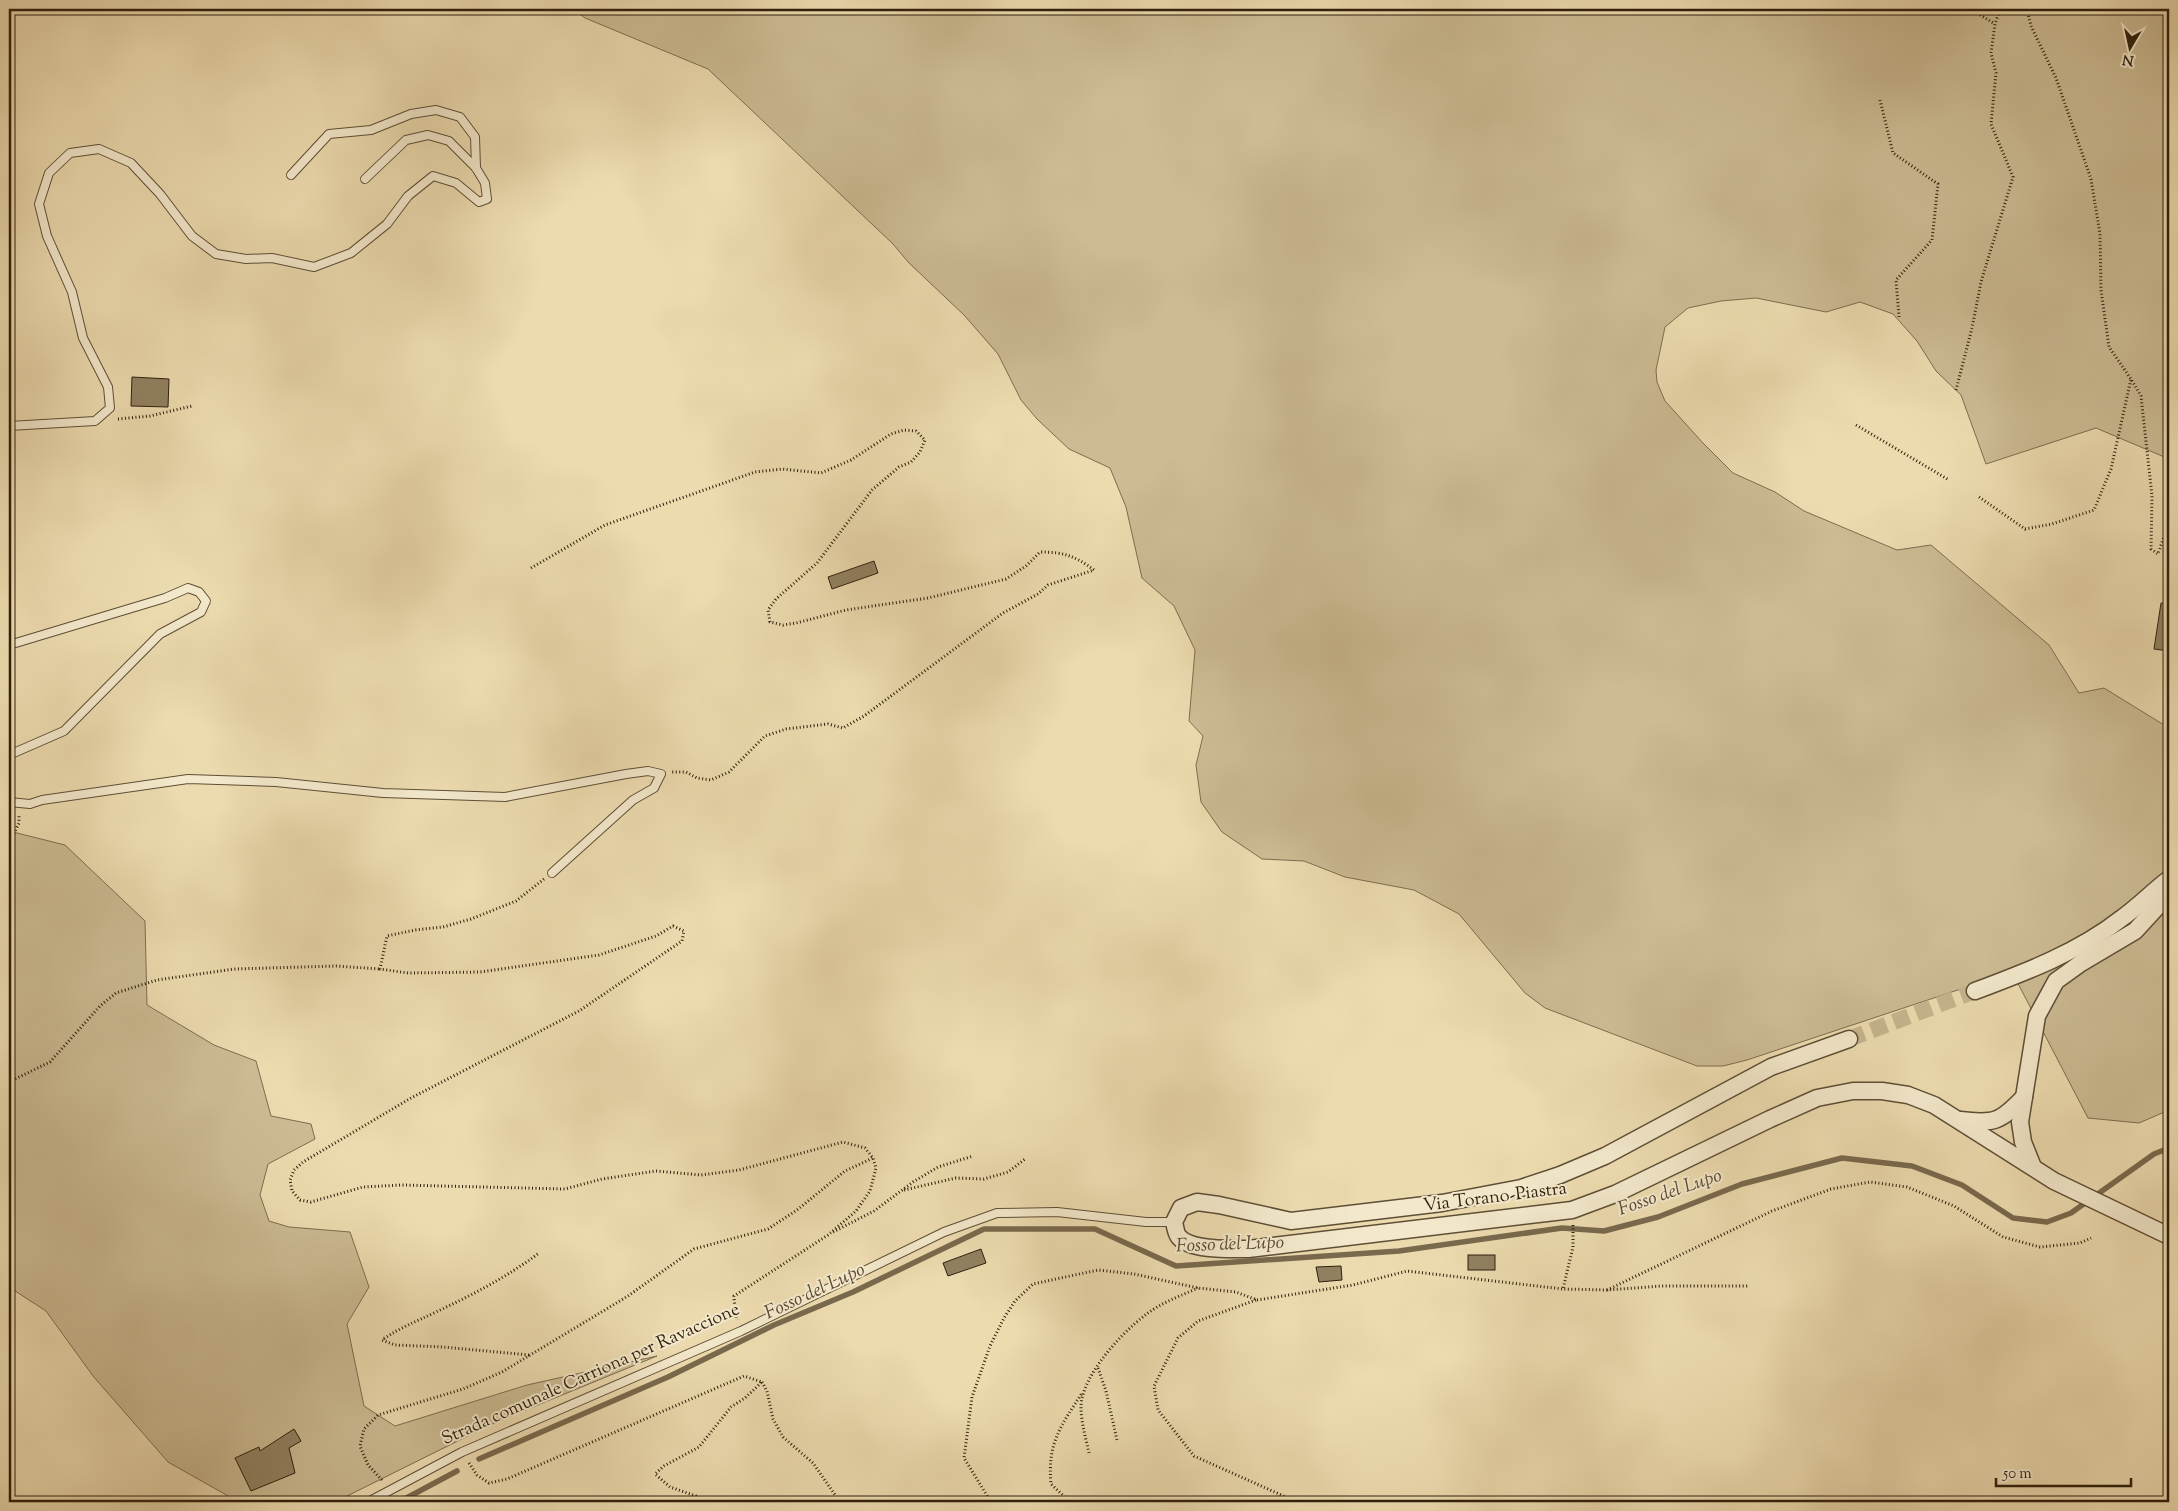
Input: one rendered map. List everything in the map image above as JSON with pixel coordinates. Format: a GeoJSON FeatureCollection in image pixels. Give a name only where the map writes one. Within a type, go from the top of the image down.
{"type":"FeatureCollection","features":[{"type":"Feature","properties":{"kind":"street"},"geometry":{"type":"LineString","coordinates":[[1975,991],[2028,972],[2078,946],[2122,918],[2169,878]]}},
{"type":"Feature","properties":{"kind":"street"},"geometry":{"type":"LineString","coordinates":[[2033,1167],[2023,1142],[2020,1122],[2037,1016],[2056,981],[2081,963],[2135,931],[2169,894]]}},
{"type":"Feature","properties":{"kind":"street"},"geometry":{"type":"LineString","coordinates":[[1174,1222],[1181,1208],[1198,1202],[1291,1222],[1442,1203],[1520,1188],[1560,1175],[1605,1156],[1771,1067],[1849,1039]]}},
{"type":"Feature","properties":{"kind":"street","name":"Via Torano-Piastra"},"geometry":{"type":"LineString","coordinates":[[1174,1222],[1179,1237],[1189,1244],[1212,1248],[1248,1249],[1572,1210],[1616,1194],[1817,1098],[1853,1091],[1882,1091],[1908,1095],[1934,1105],[2054,1181],[2169,1236]]}},
{"type":"Feature","properties":{"kind":"street","name":"Via Torano-Piastra"},"geometry":{"type":"LineString","coordinates":[[1955,1119],[1985,1123],[2006,1115],[2024,1097]]}},
{"type":"Feature","properties":{"kind":"lane"},"geometry":{"type":"LineString","coordinates":[[291,175],[328,134],[371,130],[411,114],[436,110],[460,117],[475,137],[476,168]]}},
{"type":"Feature","properties":{"kind":"lane"},"geometry":{"type":"LineString","coordinates":[[9,426],[95,421],[110,408],[108,387],[83,338],[72,292],[46,236],[39,204],[49,173],[70,152],[99,149],[131,163],[160,194],[192,236],[216,254],[246,259],[272,258],[314,267],[352,253],[387,224],[408,196],[433,176],[456,183],[479,202],[487,199],[485,183],[476,168],[449,141],[428,135],[406,140],[364,179]]}},
{"type":"Feature","properties":{"kind":"lane"},"geometry":{"type":"LineString","coordinates":[[9,645],[165,598],[188,588],[199,592],[206,601],[201,612],[160,634],[64,731],[9,755]]}},
{"type":"Feature","properties":{"kind":"lane"},"geometry":{"type":"LineString","coordinates":[[9,802],[30,804],[42,800],[188,779],[276,782],[383,793],[505,798],[626,774],[648,771],[660,774],[654,788],[633,800],[552,873]]}},
{"type":"Feature","properties":{"kind":"lane","name":"Strada comunale Carriona per Ravaccione"},"geometry":{"type":"LineString","coordinates":[[368,1502],[396,1489],[462,1452],[740,1330],[944,1232],[997,1213],[1058,1212],[1146,1222],[1174,1222]]}},
{"type":"Feature","properties":{"kind":"path"},"geometry":{"type":"LineString","coordinates":[[1956,390],[1972,328],[1981,282],[2013,177],[1991,124],[1996,73],[1991,53],[1995,24],[2000,9]]}},
{"type":"Feature","properties":{"kind":"path"},"geometry":{"type":"LineString","coordinates":[[2027,9],[2031,26],[2056,78],[2091,179],[2100,234],[2101,290],[2109,347],[2141,396],[2152,496],[2151,549],[2158,554],[2168,525],[2165,511],[2166,467],[2169,454]]}},
{"type":"Feature","properties":{"kind":"path"},"geometry":{"type":"LineString","coordinates":[[1977,13],[1995,24]]}},
{"type":"Feature","properties":{"kind":"path"},"geometry":{"type":"LineString","coordinates":[[1880,100],[1893,153],[1938,184],[1932,240],[1896,280],[1899,317]]}},
{"type":"Feature","properties":{"kind":"path"},"geometry":{"type":"LineString","coordinates":[[1979,498],[2025,529],[2052,524],[2094,510],[2111,469],[2131,379]]}},
{"type":"Feature","properties":{"kind":"path"},"geometry":{"type":"LineString","coordinates":[[95,421],[150,416],[192,406]]}},
{"type":"Feature","properties":{"kind":"path"},"geometry":{"type":"LineString","coordinates":[[1856,425],[1949,480]]}},
{"type":"Feature","properties":{"kind":"path"},"geometry":{"type":"LineString","coordinates":[[530,568],[605,526],[755,472],[782,469],[821,473],[850,460],[891,434],[904,430],[916,432],[925,440],[920,452],[911,462],[899,467],[872,490],[817,563],[776,599],[768,610],[770,622],[783,625],[796,623],[846,610],[928,598],[1006,579],[1026,566],[1040,552],[1062,552],[1080,560],[1094,570],[1048,585],[1038,594],[1004,613],[864,716],[843,728],[828,724],[786,730],[765,736],[730,772],[711,780],[697,778],[686,772],[660,774]]}},
{"type":"Feature","properties":{"kind":"path"},"geometry":{"type":"LineString","coordinates":[[9,842],[20,824],[19,804]]}},
{"type":"Feature","properties":{"kind":"path"},"geometry":{"type":"LineString","coordinates":[[380,969],[387,936],[443,927],[471,919],[516,901],[552,873]]}},
{"type":"Feature","properties":{"kind":"path"},"geometry":{"type":"LineString","coordinates":[[9,1082],[50,1062],[100,1006],[116,993],[157,980],[234,969],[338,966],[408,973],[480,972],[599,954],[656,936],[673,926],[684,931],[682,942],[579,1011],[411,1098],[303,1162],[294,1170],[290,1180],[292,1191],[300,1200],[312,1202],[364,1187],[402,1185],[565,1189],[602,1179],[656,1171],[701,1175],[739,1170],[844,1142],[865,1148],[876,1168],[870,1191],[856,1211],[828,1235]]}},
{"type":"Feature","properties":{"kind":"path"},"geometry":{"type":"LineString","coordinates":[[740,1330],[735,1312],[734,1296],[828,1235],[874,1211],[901,1190],[938,1167],[973,1156]]}},
{"type":"Feature","properties":{"kind":"path"},"geometry":{"type":"LineString","coordinates":[[396,1489],[381,1480],[368,1465],[360,1446],[364,1429],[378,1415],[464,1389],[502,1372],[628,1296],[694,1249],[768,1229],[797,1210],[845,1171],[872,1158]]}},
{"type":"Feature","properties":{"kind":"path"},"geometry":{"type":"LineString","coordinates":[[901,1190],[956,1178],[984,1179],[1008,1172],[1025,1158]]}},
{"type":"Feature","properties":{"kind":"path"},"geometry":{"type":"LineString","coordinates":[[1607,1290],[1772,1211],[1832,1189],[1870,1182],[1907,1187],[1954,1206],[2003,1237],[2040,1247],[2080,1244],[2091,1238]]}},
{"type":"Feature","properties":{"kind":"path"},"geometry":{"type":"LineString","coordinates":[[1563,1289],[1573,1239],[1572,1219]]}},
{"type":"Feature","properties":{"kind":"path"},"geometry":{"type":"LineString","coordinates":[[530,1355],[395,1344],[382,1340],[400,1327],[435,1312],[515,1271],[539,1253]]}},
{"type":"Feature","properties":{"kind":"path"},"geometry":{"type":"LineString","coordinates":[[991,1502],[964,1458],[972,1397],[990,1346],[1004,1318],[1016,1301],[1033,1284],[1098,1270],[1134,1274],[1198,1288],[1236,1292],[1257,1300]]}},
{"type":"Feature","properties":{"kind":"path"},"geometry":{"type":"LineString","coordinates":[[1296,1502],[1194,1456],[1158,1410],[1154,1386],[1178,1338],[1198,1321],[1257,1300],[1353,1285],[1407,1272],[1563,1289],[1607,1290],[1661,1286],[1749,1286]]}},
{"type":"Feature","properties":{"kind":"path"},"geometry":{"type":"LineString","coordinates":[[1070,1502],[1051,1484],[1049,1470],[1051,1447],[1060,1428],[1098,1367],[1121,1336],[1158,1306],[1198,1288]]}},
{"type":"Feature","properties":{"kind":"path"},"geometry":{"type":"LineString","coordinates":[[1098,1367],[1106,1391],[1117,1440]]}},
{"type":"Feature","properties":{"kind":"path"},"geometry":{"type":"LineString","coordinates":[[462,1452],[477,1475],[489,1483],[506,1479],[744,1376],[762,1382],[767,1391],[773,1419],[783,1437],[813,1463],[840,1502]]}},
{"type":"Feature","properties":{"kind":"path"},"geometry":{"type":"LineString","coordinates":[[704,1502],[696,1496],[670,1487],[655,1474],[664,1466],[699,1448],[731,1407],[745,1398],[762,1382]]}},
{"type":"Feature","properties":{"kind":"path"},"geometry":{"type":"LineString","coordinates":[[1084,1390],[1081,1408],[1089,1453]]}},
{"type":"Feature","properties":{"kind":"shaded area"},"geometry":{"type":"Polygon","coordinates":[[[573,9],[2169,9],[2169,459],[2096,428],[1986,464],[1961,395],[1936,371],[1917,341],[1893,314],[1860,302],[1826,312],[1756,298],[1721,301],[1688,308],[1665,327],[1656,370],[1657,382],[1665,401],[1733,473],[1775,492],[1804,511],[1897,550],[1931,545],[2049,645],[2079,693],[2104,688],[2169,728],[2169,1110],[2139,1123],[2088,1118],[2012,972],[1747,1060],[1723,1066],[1697,1066],[1545,1008],[1525,993],[1459,914],[1414,890],[1345,877],[1304,861],[1262,859],[1222,832],[1201,802],[1196,765],[1203,736],[1189,721],[1195,650],[1174,606],[1142,578],[1126,507],[1110,468],[1069,449],[1037,419],[1021,400],[998,354],[964,315],[909,263],[893,244],[708,69],[585,18],[573,9]]]}},
{"type":"Feature","properties":{"kind":"shaded area"},"geometry":{"type":"Polygon","coordinates":[[[9,831],[65,845],[145,921],[147,1005],[214,1045],[256,1061],[271,1116],[311,1124],[315,1139],[268,1164],[260,1195],[269,1221],[289,1227],[350,1232],[369,1287],[347,1324],[364,1406],[395,1426],[527,1385],[657,1356],[494,1423],[335,1502],[237,1501],[168,1462],[93,1376],[46,1311],[9,1287],[9,831]]]}},
{"type":"Feature","properties":{"kind":"building"},"geometry":{"type":"Polygon","coordinates":[[[132,377],[169,379],[168,407],[131,406],[132,377]]]}},
{"type":"Feature","properties":{"kind":"building"},"geometry":{"type":"Polygon","coordinates":[[[874,561],[878,573],[832,589],[828,577],[874,561]]]}},
{"type":"Feature","properties":{"kind":"building"},"geometry":{"type":"Polygon","coordinates":[[[2161,603],[2169,603],[2169,651],[2154,649],[2161,603]]]}},
{"type":"Feature","properties":{"kind":"building"},"geometry":{"type":"Polygon","coordinates":[[[981,1249],[986,1263],[948,1276],[943,1263],[981,1249]]]}},
{"type":"Feature","properties":{"kind":"building"},"geometry":{"type":"Polygon","coordinates":[[[1468,1255],[1495,1255],[1495,1270],[1468,1270],[1468,1255]]]}},
{"type":"Feature","properties":{"kind":"building"},"geometry":{"type":"Polygon","coordinates":[[[1341,1266],[1342,1280],[1319,1282],[1316,1267],[1341,1266]]]}},
{"type":"Feature","properties":{"kind":"building"},"geometry":{"type":"Polygon","coordinates":[[[294,1429],[301,1441],[289,1448],[295,1473],[251,1491],[235,1458],[259,1447],[260,1451],[294,1429]]]}},
{"type":"Feature","properties":{"kind":"waterway","name":"Fosso del Lupo"},"geometry":{"type":"LineString","coordinates":[[479,1459],[668,1377],[774,1325],[853,1292],[984,1229],[1095,1229],[1176,1266],[1399,1251],[1562,1228],[1604,1231],[1658,1217],[1742,1184],[1842,1158],[1912,1166],[1962,1185],[2013,1218],[2047,1222],[2071,1213],[2154,1154],[2169,1148]]}},
{"type":"Feature","properties":{"kind":"waterway","name":"Fosso del Lupo"},"geometry":{"type":"LineString","coordinates":[[399,1502],[457,1471]]}},
{"type":"Feature","properties":{"kind":"tunnel"},"geometry":{"type":"LineString","coordinates":[[1849,1039],[1975,991]]}}]}
